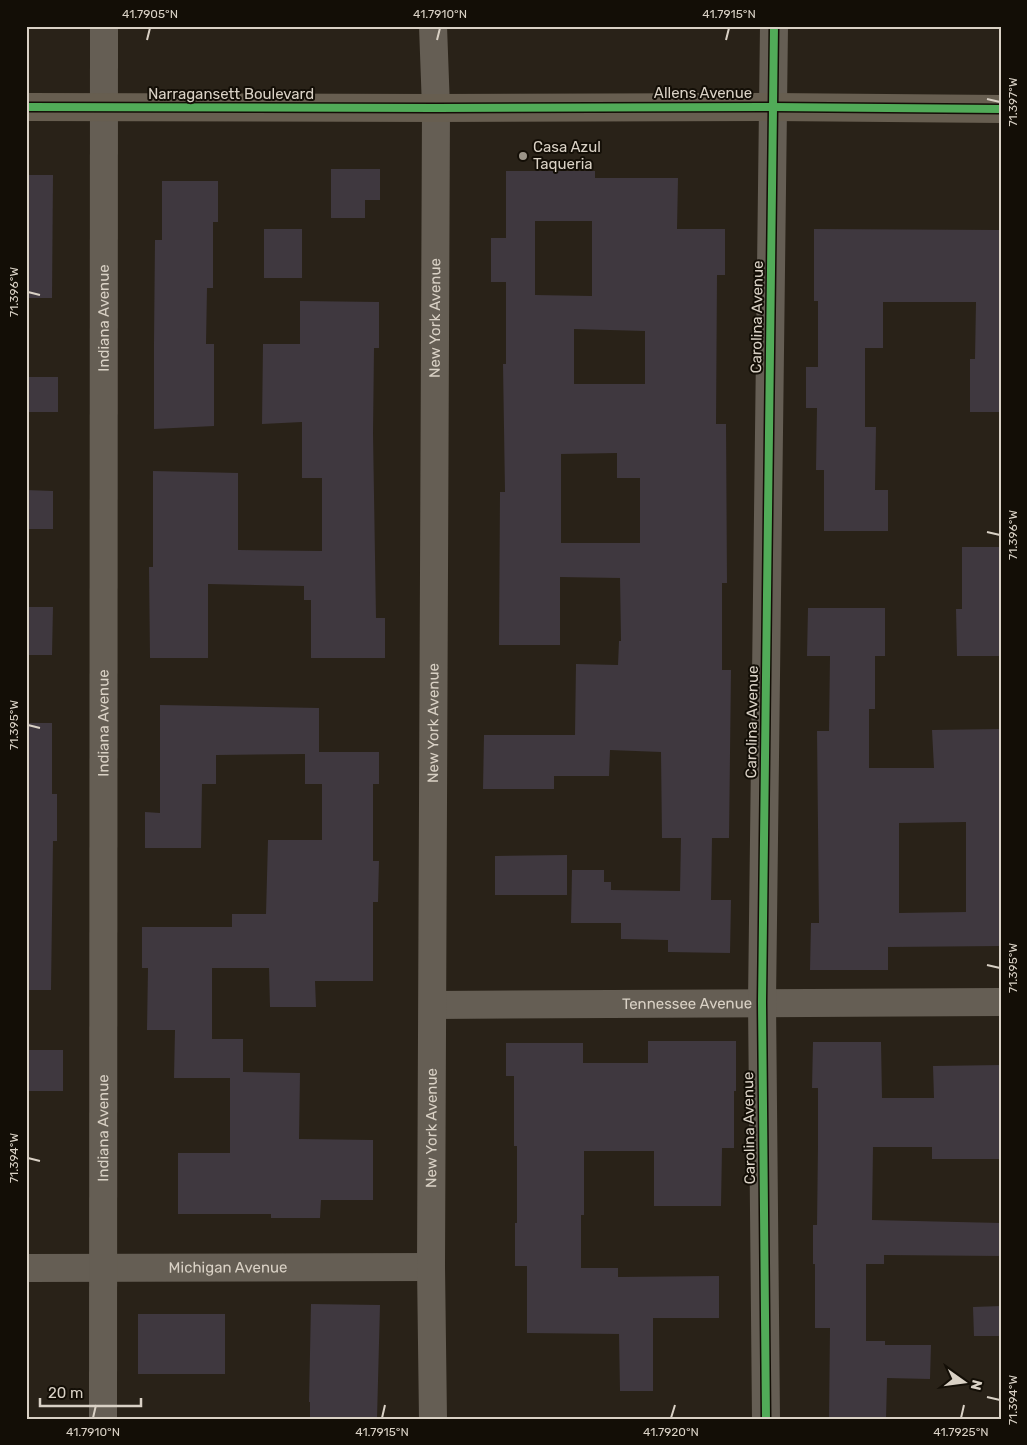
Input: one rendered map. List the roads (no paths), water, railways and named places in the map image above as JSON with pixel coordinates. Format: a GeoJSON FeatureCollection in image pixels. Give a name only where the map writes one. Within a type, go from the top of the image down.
{"type":"FeatureCollection","features":[{"type":"Feature","properties":{"kind":"main road","name":"Narragansett Boulevard"},"geometry":{"type":"LineString","coordinates":[[26,107],[436,108]]}},
{"type":"Feature","properties":{"kind":"main road","name":"Allens Avenue"},"geometry":{"type":"LineString","coordinates":[[436,108],[773,107],[1001,109]]}},
{"type":"Feature","properties":{"kind":"street","name":"Indiana Avenue"},"geometry":{"type":"LineString","coordinates":[[104,26],[102,1268],[104,1419]]}},
{"type":"Feature","properties":{"kind":"street","name":"New York Avenue"},"geometry":{"type":"LineString","coordinates":[[433,26],[436,108],[433,1419]]}},
{"type":"Feature","properties":{"kind":"street","name":"Carolina Avenue"},"geometry":{"type":"LineString","coordinates":[[766,1419],[762,1002],[774,26]]}},
{"type":"Feature","properties":{"kind":"street","name":"Tennessee Avenue"},"geometry":{"type":"LineString","coordinates":[[433,1005],[1001,1002]]}},
{"type":"Feature","properties":{"kind":"street","name":"Michigan Avenue"},"geometry":{"type":"LineString","coordinates":[[26,1268],[432,1267]]}},
{"type":"Feature","properties":{"kind":"place","name":"Casa Azul Taqueria"},"geometry":{"type":"Point","coordinates":[523,156]}}]}
